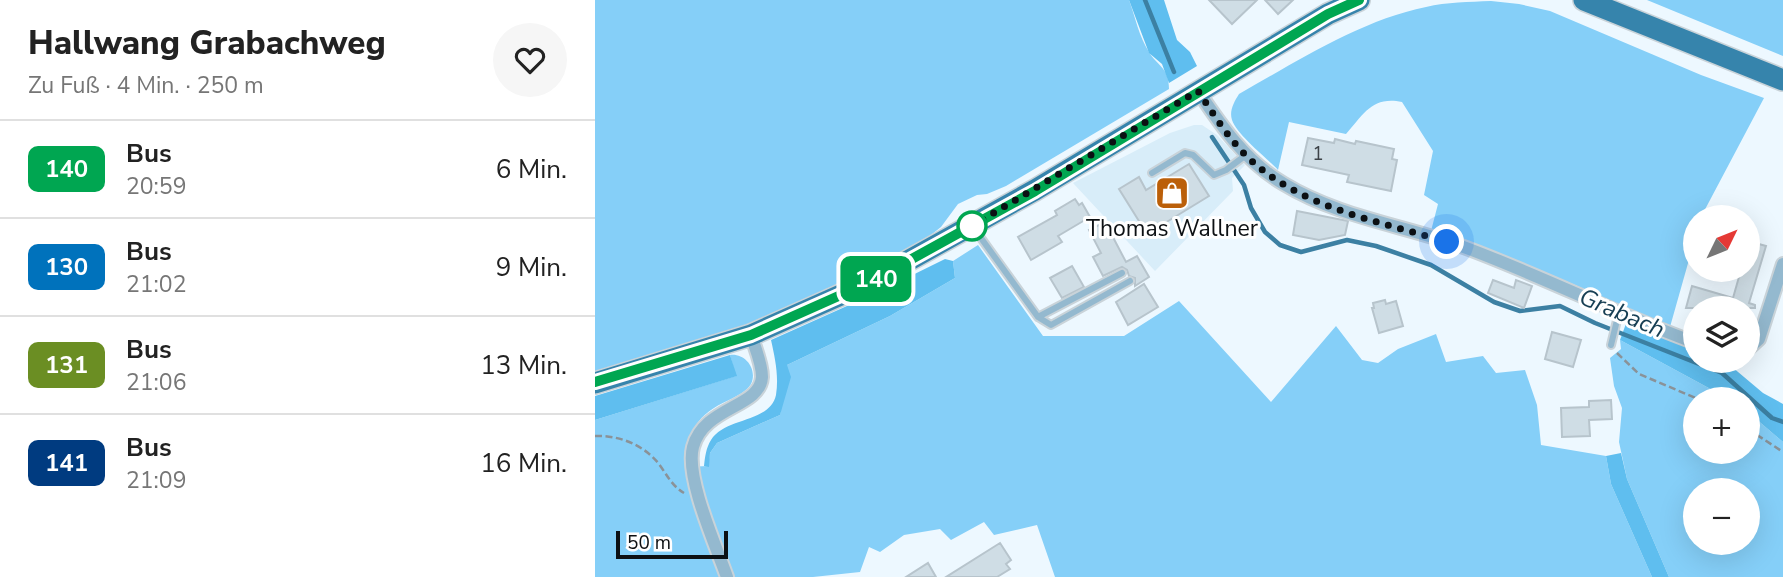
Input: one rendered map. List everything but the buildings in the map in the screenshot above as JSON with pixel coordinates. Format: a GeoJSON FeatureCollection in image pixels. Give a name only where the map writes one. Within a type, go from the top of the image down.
{"type":"FeatureCollection","features":[{"type":"Feature","properties":{"kind":"main road"},"geometry":{"type":"LineString","coordinates":[[595,383],[751,335],[870,282],[1035,191],[1325,9],[1359,0]]}},
{"type":"Feature","properties":{"kind":"main road"},"geometry":{"type":"LineString","coordinates":[[1584,0],[1783,80]]}},
{"type":"Feature","properties":{"kind":"street"},"geometry":{"type":"LineString","coordinates":[[1198,91],[1242,159],[1283,184],[1341,211],[1467,248],[1618,318],[1683,339]]}},
{"type":"Feature","properties":{"kind":"street"},"geometry":{"type":"LineString","coordinates":[[1760,336],[1783,264]]}},
{"type":"Feature","properties":{"kind":"street"},"geometry":{"type":"LineString","coordinates":[[727,577],[700,500],[691,459],[694,445],[704,427],[714,417],[753,397],[762,378],[751,335]]}},
{"type":"Feature","properties":{"kind":"lane"},"geometry":{"type":"LineString","coordinates":[[1152,173],[1185,153],[1193,155],[1214,175],[1242,159]]}},
{"type":"Feature","properties":{"kind":"lane"},"geometry":{"type":"LineString","coordinates":[[972,226],[978,238],[1038,317],[1051,325],[1130,281]]}},
{"type":"Feature","properties":{"kind":"lane"},"geometry":{"type":"LineString","coordinates":[[1038,317],[1122,273]]}},
{"type":"Feature","properties":{"kind":"lane"},"geometry":{"type":"LineString","coordinates":[[1611,345],[1618,318]]}},
{"type":"Feature","properties":{"kind":"path"},"geometry":{"type":"LineString","coordinates":[[1611,345],[1639,374],[1683,393]]}},
{"type":"Feature","properties":{"kind":"path"},"geometry":{"type":"LineString","coordinates":[[595,436],[624,440],[646,451],[674,486],[700,500]]}},
{"type":"Feature","properties":{"kind":"path"},"geometry":{"type":"LineString","coordinates":[[1760,437],[1783,452]]}},
{"type":"Feature","properties":{"kind":"shaded area"},"geometry":{"type":"Polygon","coordinates":[[[595,0],[1129,0],[1143,40],[1152,57],[1165,71],[1169,89],[1006,186],[958,204],[941,227],[917,246],[872,273],[743,329],[595,373],[595,0]]]}},
{"type":"Feature","properties":{"kind":"shaded area"},"geometry":{"type":"Polygon","coordinates":[[[1129,0],[1164,0],[1177,40],[1190,52],[1197,66],[1169,83],[1162,64],[1149,53],[1129,0]]]}},
{"type":"Feature","properties":{"kind":"shaded area"},"geometry":{"type":"Polygon","coordinates":[[[1647,0],[1783,0],[1783,56],[1647,0]]]}},
{"type":"Feature","properties":{"kind":"shaded area"},"geometry":{"type":"Polygon","coordinates":[[[1491,1],[1550,11],[1701,75],[1764,98],[1707,205],[1683,205],[1683,281],[1670,327],[1522,263],[1431,231],[1438,204],[1424,195],[1433,151],[1402,102],[1376,104],[1346,134],[1289,122],[1278,170],[1235,126],[1231,117],[1239,94],[1353,32],[1402,13],[1450,3],[1491,1]]]}},
{"type":"Feature","properties":{"kind":"shaded area"},"geometry":{"type":"Polygon","coordinates":[[[1202,125],[1217,135],[1245,165],[1232,178],[1233,191],[1155,271],[1073,183],[1170,133],[1202,125]]]}},
{"type":"Feature","properties":{"kind":"shaded area"},"geometry":{"type":"Polygon","coordinates":[[[978,245],[1043,336],[1124,336],[1179,301],[1271,402],[1336,326],[1362,360],[1378,363],[1398,349],[1436,334],[1446,362],[1483,356],[1496,373],[1525,370],[1537,405],[1541,445],[1606,456],[1611,484],[1652,577],[1055,577],[1037,525],[994,535],[984,522],[951,540],[940,529],[904,535],[880,552],[869,547],[860,572],[813,577],[595,577],[595,420],[736,376],[730,355],[741,357],[749,363],[753,373],[751,384],[741,393],[709,411],[691,434],[685,467],[708,466],[710,453],[717,443],[780,415],[787,365],[890,316],[955,278],[953,261],[978,245]]]}},
{"type":"Feature","properties":{"kind":"shaded area"},"geometry":{"type":"Polygon","coordinates":[[[945,259],[953,261],[955,278],[890,316],[787,365],[791,377],[780,415],[717,443],[710,453],[709,467],[704,466],[708,446],[718,433],[765,411],[772,404],[777,381],[771,340],[945,259]]]}},
{"type":"Feature","properties":{"kind":"shaded area"},"geometry":{"type":"Polygon","coordinates":[[[1631,310],[1683,335],[1683,373],[1739,373],[1756,387],[1707,387],[1620,340],[1631,310]]]}},
{"type":"Feature","properties":{"kind":"shaded area"},"geometry":{"type":"Polygon","coordinates":[[[1620,340],[1707,387],[1683,387],[1683,464],[1760,464],[1760,422],[1783,442],[1783,577],[1669,577],[1627,479],[1619,442],[1622,408],[1614,386],[1610,358],[1621,349],[1620,340]]]}},
{"type":"Feature","properties":{"kind":"shaded area"},"geometry":{"type":"Polygon","coordinates":[[[730,355],[737,376],[595,420],[595,396],[730,355]]]}},
{"type":"Feature","properties":{"kind":"shaded area"},"geometry":{"type":"Polygon","coordinates":[[[1760,390],[1783,404],[1783,442],[1760,422],[1760,390]]]}},
{"type":"Feature","properties":{"kind":"shaded area"},"geometry":{"type":"Polygon","coordinates":[[[1621,453],[1627,479],[1669,577],[1652,577],[1611,484],[1606,456],[1621,453]]]}},
{"type":"Feature","properties":{"kind":"waterway","name":"Grabach"},"geometry":{"type":"LineString","coordinates":[[1145,0],[1174,72]]}},
{"type":"Feature","properties":{"kind":"waterway","name":"Grabach"},"geometry":{"type":"LineString","coordinates":[[1212,137],[1244,185],[1251,208],[1265,232],[1280,245],[1301,252],[1347,240],[1376,246],[1431,265],[1494,302],[1520,311],[1560,306],[1595,323],[1722,373],[1772,418],[1783,422]]}},
{"type":"Feature","properties":{"kind":"bus line","name":"140"},"geometry":{"type":"LineString","coordinates":[[595,382],[751,335],[870,282],[1035,191],[1328,14],[1359,0]]}},
{"type":"Feature","properties":{"kind":"place","name":"Thomas Wallner"},"geometry":{"type":"Point","coordinates":[1172,193]}},
{"type":"Feature","properties":{"kind":"route"},"geometry":{"type":"LineString","coordinates":[[972,226],[1035,191],[1198,91],[1246,155],[1283,184],[1341,211],[1447,242]]}}]}
